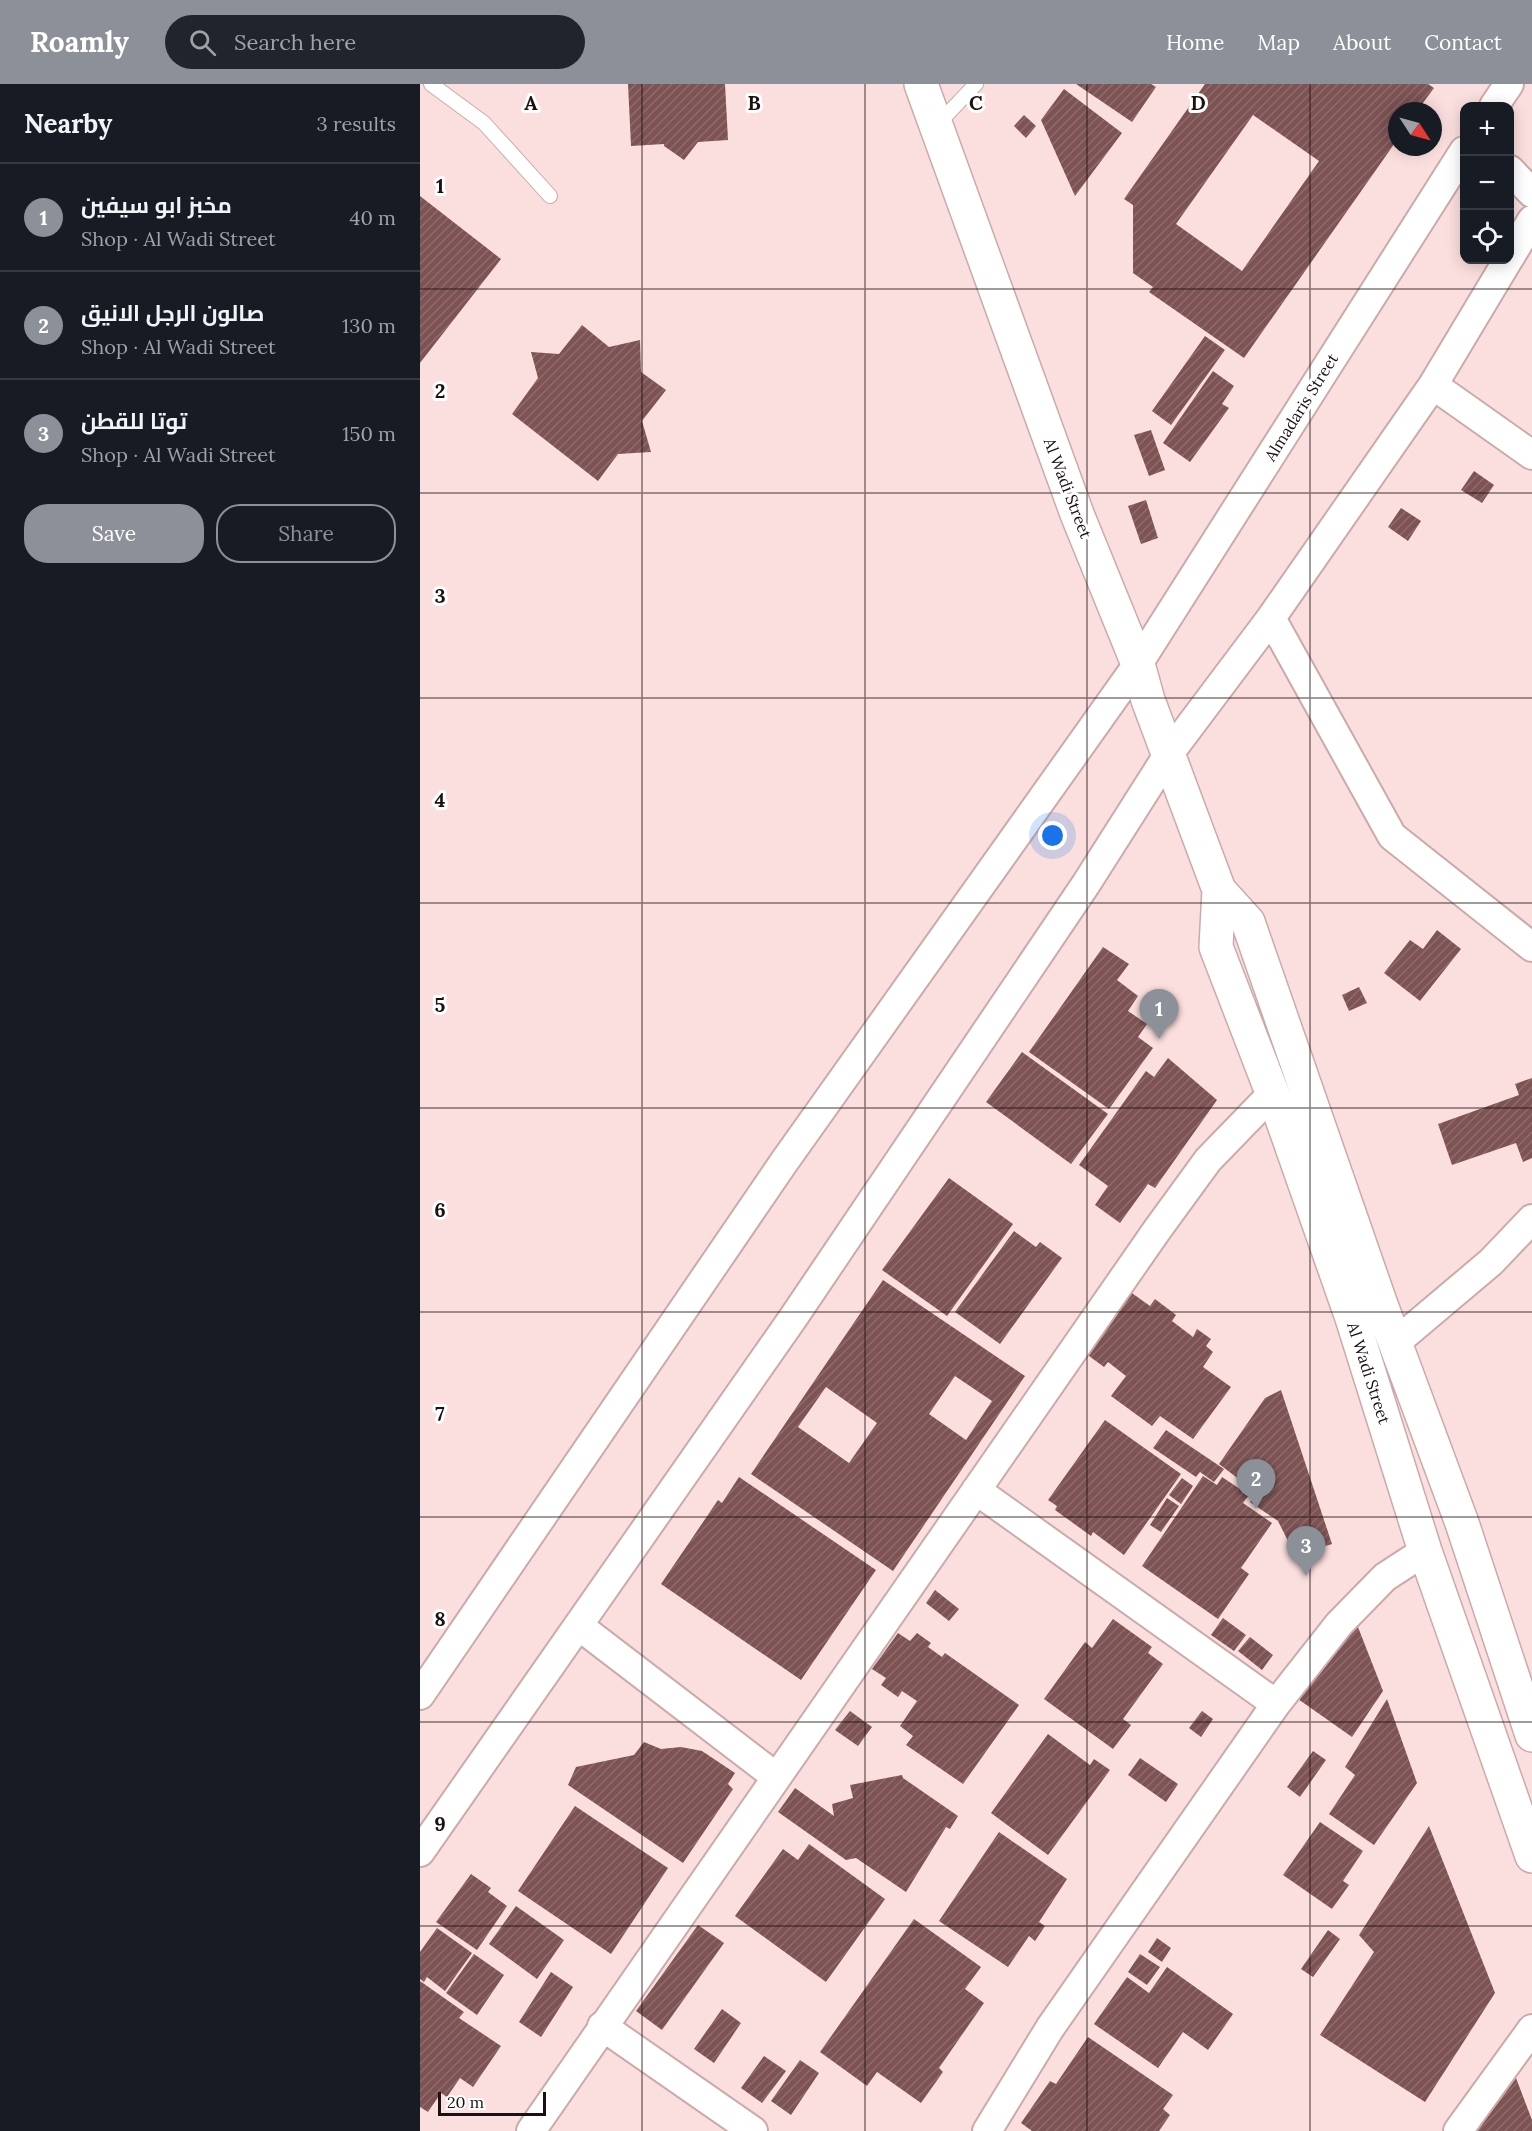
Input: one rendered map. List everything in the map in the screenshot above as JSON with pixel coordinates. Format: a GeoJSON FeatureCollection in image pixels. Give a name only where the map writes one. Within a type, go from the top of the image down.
{"type":"FeatureCollection","features":[{"type":"Feature","properties":{"kind":"main road","name":"Al Wadi Street"},"geometry":{"type":"LineString","coordinates":[[921,84],[1077,514],[1138,664],[1148,700],[1219,890],[1248,922],[1395,1343],[1462,1523],[1532,1735]]}},
{"type":"Feature","properties":{"kind":"main road","name":"Al Wadi Street"},"geometry":{"type":"LineString","coordinates":[[1219,890],[1216,947],[1273,1093],[1352,1318],[1425,1551],[1532,1856]]}},
{"type":"Feature","properties":{"kind":"street"},"geometry":{"type":"LineString","coordinates":[[1497,102],[1509,84]]}},
{"type":"Feature","properties":{"kind":"street","name":"Almadaris Street"},"geometry":{"type":"LineString","coordinates":[[420,1695],[784,1162],[1138,664],[1461,156]]}},
{"type":"Feature","properties":{"kind":"street"},"geometry":{"type":"LineString","coordinates":[[1514,175],[1532,193]]}},
{"type":"Feature","properties":{"kind":"street"},"geometry":{"type":"LineString","coordinates":[[1514,250],[1532,220]]}},
{"type":"Feature","properties":{"kind":"street"},"geometry":{"type":"LineString","coordinates":[[420,1852],[793,1318],[1086,884],[1168,755],[1271,618],[1432,385],[1505,264]]}},
{"type":"Feature","properties":{"kind":"street"},"geometry":{"type":"LineString","coordinates":[[1432,385],[1532,455]]}},
{"type":"Feature","properties":{"kind":"street"},"geometry":{"type":"LineString","coordinates":[[1271,618],[1392,836],[1532,947]]}},
{"type":"Feature","properties":{"kind":"street"},"geometry":{"type":"LineString","coordinates":[[531,2131],[775,1776],[1208,1160],[1273,1093]]}},
{"type":"Feature","properties":{"kind":"street"},"geometry":{"type":"LineString","coordinates":[[1395,1343],[1491,1262],[1532,1219]]}},
{"type":"Feature","properties":{"kind":"street"},"geometry":{"type":"LineString","coordinates":[[976,1490],[1275,1704]]}},
{"type":"Feature","properties":{"kind":"street"},"geometry":{"type":"LineString","coordinates":[[987,2131],[1050,2028],[1275,1704],[1339,1624],[1377,1585],[1425,1551]]}},
{"type":"Feature","properties":{"kind":"street"},"geometry":{"type":"LineString","coordinates":[[579,1626],[775,1776]]}},
{"type":"Feature","properties":{"kind":"street"},"geometry":{"type":"LineString","coordinates":[[602,2026],[753,2131]]}},
{"type":"Feature","properties":{"kind":"street"},"geometry":{"type":"LineString","coordinates":[[1458,2131],[1532,2029]]}},
{"type":"Feature","properties":{"kind":"lane"},"geometry":{"type":"LineString","coordinates":[[431,84],[484,123],[550,196]]}},
{"type":"Feature","properties":{"kind":"lane"},"geometry":{"type":"LineString","coordinates":[[936,125],[976,84]]}},
{"type":"Feature","properties":{"kind":"building"},"geometry":{"type":"Polygon","coordinates":[[[628,84],[725,84],[728,140],[698,142],[684,160],[664,144],[631,146],[628,84]]]}},
{"type":"Feature","properties":{"kind":"building"},"geometry":{"type":"Polygon","coordinates":[[[1076,84],[1151,84],[1156,87],[1132,122],[1076,84]]]}},
{"type":"Feature","properties":{"kind":"building"},"geometry":{"type":"Polygon","coordinates":[[[1205,84],[1428,84],[1434,88],[1424,102],[1388,102],[1388,153],[1244,358],[1149,292],[1153,287],[1133,273],[1133,205],[1124,199],[1205,84]],[[1253,115],[1176,224],[1242,271],[1319,161],[1253,115]]]}},
{"type":"Feature","properties":{"kind":"building"},"geometry":{"type":"Polygon","coordinates":[[[1064,89],[1122,133],[1075,196],[1041,120],[1064,89]]]}},
{"type":"Feature","properties":{"kind":"building"},"geometry":{"type":"Polygon","coordinates":[[[1024,115],[1036,126],[1026,138],[1014,126],[1024,115]]]}},
{"type":"Feature","properties":{"kind":"building"},"geometry":{"type":"Polygon","coordinates":[[[420,196],[501,259],[420,363],[420,196]]]}},
{"type":"Feature","properties":{"kind":"building"},"geometry":{"type":"Polygon","coordinates":[[[582,325],[609,347],[640,340],[641,372],[666,390],[642,421],[651,452],[618,454],[598,481],[512,414],[538,378],[531,352],[559,354],[582,325]]]}},
{"type":"Feature","properties":{"kind":"building"},"geometry":{"type":"Polygon","coordinates":[[[1205,336],[1225,350],[1171,425],[1152,411],[1205,336]]]}},
{"type":"Feature","properties":{"kind":"building"},"geometry":{"type":"Polygon","coordinates":[[[1213,371],[1234,386],[1222,404],[1229,408],[1190,462],[1163,443],[1213,371]]]}},
{"type":"Feature","properties":{"kind":"building"},"geometry":{"type":"Polygon","coordinates":[[[1151,430],[1165,470],[1149,476],[1134,435],[1151,430]]]}},
{"type":"Feature","properties":{"kind":"building"},"geometry":{"type":"Polygon","coordinates":[[[1474,471],[1494,485],[1482,503],[1461,490],[1474,471]]]}},
{"type":"Feature","properties":{"kind":"building"},"geometry":{"type":"Polygon","coordinates":[[[1146,500],[1158,538],[1141,544],[1128,506],[1146,500]]]}},
{"type":"Feature","properties":{"kind":"building"},"geometry":{"type":"Polygon","coordinates":[[[1401,508],[1421,521],[1408,541],[1388,527],[1401,508]]]}},
{"type":"Feature","properties":{"kind":"building"},"geometry":{"type":"Polygon","coordinates":[[[1437,930],[1461,949],[1420,1001],[1384,973],[1410,940],[1423,949],[1437,930]]]}},
{"type":"Feature","properties":{"kind":"building"},"geometry":{"type":"Polygon","coordinates":[[[1103,947],[1129,964],[1117,980],[1138,996],[1128,1011],[1147,1024],[1138,1037],[1153,1048],[1109,1109],[1029,1052],[1103,947]]]}},
{"type":"Feature","properties":{"kind":"building"},"geometry":{"type":"Polygon","coordinates":[[[1359,987],[1367,1003],[1349,1011],[1342,995],[1359,987]]]}},
{"type":"Feature","properties":{"kind":"building"},"geometry":{"type":"Polygon","coordinates":[[[1022,1052],[1108,1114],[1071,1164],[986,1102],[1022,1052]]]}},
{"type":"Feature","properties":{"kind":"building"},"geometry":{"type":"Polygon","coordinates":[[[1168,1058],[1217,1100],[1155,1188],[1148,1184],[1120,1223],[1095,1205],[1108,1186],[1079,1165],[1146,1071],[1154,1077],[1168,1058]]]}},
{"type":"Feature","properties":{"kind":"building"},"geometry":{"type":"Polygon","coordinates":[[[1532,1078],[1532,1158],[1523,1162],[1516,1143],[1452,1165],[1438,1124],[1519,1095],[1515,1084],[1532,1078]]]}},
{"type":"Feature","properties":{"kind":"building"},"geometry":{"type":"Polygon","coordinates":[[[949,1178],[1013,1224],[947,1316],[882,1270],[949,1178]]]}},
{"type":"Feature","properties":{"kind":"building"},"geometry":{"type":"Polygon","coordinates":[[[1014,1231],[1036,1247],[1040,1242],[1062,1258],[1000,1344],[955,1312],[1014,1231]]]}},
{"type":"Feature","properties":{"kind":"building"},"geometry":{"type":"Polygon","coordinates":[[[883,1280],[1025,1376],[893,1571],[751,1474],[883,1280]],[[955,1376],[929,1414],[966,1440],[992,1401],[955,1376]],[[826,1387],[798,1427],[849,1463],[877,1423],[826,1387]]]}},
{"type":"Feature","properties":{"kind":"building"},"geometry":{"type":"Polygon","coordinates":[[[1129,1291],[1150,1306],[1155,1299],[1176,1315],[1172,1321],[1193,1337],[1197,1329],[1211,1339],[1206,1346],[1213,1352],[1203,1367],[1231,1387],[1193,1439],[1160,1416],[1152,1426],[1111,1396],[1126,1376],[1108,1362],[1104,1367],[1085,1353],[1129,1291]]]}},
{"type":"Feature","properties":{"kind":"building"},"geometry":{"type":"Polygon","coordinates":[[[1281,1390],[1332,1544],[1295,1555],[1278,1521],[1250,1502],[1257,1493],[1219,1464],[1265,1398],[1281,1390]]]}},
{"type":"Feature","properties":{"kind":"building"},"geometry":{"type":"Polygon","coordinates":[[[1105,1420],[1181,1474],[1124,1555],[1093,1532],[1091,1536],[1055,1510],[1057,1506],[1048,1500],[1105,1420]]]}},
{"type":"Feature","properties":{"kind":"building"},"geometry":{"type":"Polygon","coordinates":[[[1166,1430],[1224,1469],[1214,1482],[1200,1472],[1196,1477],[1153,1448],[1166,1430]]]}},
{"type":"Feature","properties":{"kind":"building"},"geometry":{"type":"Polygon","coordinates":[[[1203,1476],[1217,1485],[1222,1477],[1249,1495],[1243,1503],[1272,1523],[1241,1568],[1249,1574],[1218,1619],[1142,1566],[1203,1476]]]}},
{"type":"Feature","properties":{"kind":"building"},"geometry":{"type":"Polygon","coordinates":[[[739,1477],[876,1570],[801,1680],[661,1584],[718,1500],[722,1503],[739,1477]]]}},
{"type":"Feature","properties":{"kind":"building"},"geometry":{"type":"Polygon","coordinates":[[[1182,1478],[1193,1486],[1181,1504],[1169,1495],[1182,1478]]]}},
{"type":"Feature","properties":{"kind":"building"},"geometry":{"type":"Polygon","coordinates":[[[1167,1498],[1179,1506],[1161,1532],[1150,1525],[1167,1498]]]}},
{"type":"Feature","properties":{"kind":"building"},"geometry":{"type":"Polygon","coordinates":[[[935,1590],[959,1609],[949,1621],[926,1603],[935,1590]]]}},
{"type":"Feature","properties":{"kind":"building"},"geometry":{"type":"Polygon","coordinates":[[[1223,1618],[1246,1635],[1234,1651],[1211,1635],[1223,1618]]]}},
{"type":"Feature","properties":{"kind":"building"},"geometry":{"type":"Polygon","coordinates":[[[1113,1619],[1152,1647],[1148,1653],[1163,1664],[1123,1719],[1131,1725],[1113,1749],[1044,1699],[1085,1642],[1092,1648],[1113,1619]]]}},
{"type":"Feature","properties":{"kind":"building"},"geometry":{"type":"Polygon","coordinates":[[[1356,1622],[1383,1691],[1352,1737],[1298,1699],[1356,1622]]]}},
{"type":"Feature","properties":{"kind":"building"},"geometry":{"type":"Polygon","coordinates":[[[898,1633],[910,1641],[917,1633],[931,1643],[928,1647],[942,1657],[945,1653],[1019,1705],[963,1784],[906,1745],[913,1736],[900,1726],[917,1701],[902,1691],[898,1697],[881,1685],[886,1678],[872,1669],[898,1633]]]}},
{"type":"Feature","properties":{"kind":"building"},"geometry":{"type":"Polygon","coordinates":[[[1250,1637],[1273,1655],[1262,1670],[1238,1651],[1250,1637]]]}},
{"type":"Feature","properties":{"kind":"building"},"geometry":{"type":"Polygon","coordinates":[[[1387,1699],[1417,1783],[1374,1845],[1329,1814],[1355,1775],[1345,1767],[1387,1699]]]}},
{"type":"Feature","properties":{"kind":"building"},"geometry":{"type":"Polygon","coordinates":[[[850,1711],[872,1727],[858,1746],[835,1730],[850,1711]]]}},
{"type":"Feature","properties":{"kind":"building"},"geometry":{"type":"Polygon","coordinates":[[[1202,1711],[1213,1719],[1201,1737],[1189,1728],[1202,1711]]]}},
{"type":"Feature","properties":{"kind":"building"},"geometry":{"type":"Polygon","coordinates":[[[1048,1734],[1090,1765],[1094,1759],[1110,1770],[1048,1855],[991,1813],[1048,1734]]]}},
{"type":"Feature","properties":{"kind":"building"},"geometry":{"type":"Polygon","coordinates":[[[644,1742],[661,1749],[681,1747],[702,1751],[735,1773],[728,1784],[733,1789],[683,1863],[568,1785],[576,1767],[634,1755],[644,1742]]]}},
{"type":"Feature","properties":{"kind":"building"},"geometry":{"type":"Polygon","coordinates":[[[1313,1751],[1326,1760],[1300,1797],[1287,1787],[1313,1751]]]}},
{"type":"Feature","properties":{"kind":"building"},"geometry":{"type":"Polygon","coordinates":[[[1140,1758],[1178,1784],[1166,1802],[1128,1775],[1140,1758]]]}},
{"type":"Feature","properties":{"kind":"building"},"geometry":{"type":"Polygon","coordinates":[[[902,1775],[903,1778],[958,1816],[950,1829],[946,1827],[906,1892],[856,1858],[846,1860],[778,1812],[795,1788],[834,1816],[832,1804],[853,1798],[850,1785],[902,1775]]]}},
{"type":"Feature","properties":{"kind":"building"},"geometry":{"type":"Polygon","coordinates":[[[575,1806],[668,1868],[611,1954],[518,1891],[575,1806]]]}},
{"type":"Feature","properties":{"kind":"building"},"geometry":{"type":"Polygon","coordinates":[[[1320,1822],[1363,1851],[1343,1881],[1349,1885],[1332,1909],[1283,1875],[1320,1822]]]}},
{"type":"Feature","properties":{"kind":"building"},"geometry":{"type":"Polygon","coordinates":[[[1429,1826],[1495,1993],[1425,2102],[1320,2035],[1374,1952],[1359,1935],[1429,1826]]]}},
{"type":"Feature","properties":{"kind":"building"},"geometry":{"type":"Polygon","coordinates":[[[999,1832],[1067,1879],[1039,1922],[1045,1926],[1035,1941],[1029,1936],[1008,1967],[939,1921],[999,1832]]]}},
{"type":"Feature","properties":{"kind":"building"},"geometry":{"type":"Polygon","coordinates":[[[809,1844],[885,1899],[826,1982],[735,1916],[783,1849],[798,1860],[809,1844]]]}},
{"type":"Feature","properties":{"kind":"building"},"geometry":{"type":"Polygon","coordinates":[[[471,1874],[491,1888],[488,1892],[507,1906],[477,1950],[436,1922],[471,1874]]]}},
{"type":"Feature","properties":{"kind":"building"},"geometry":{"type":"Polygon","coordinates":[[[516,1906],[564,1940],[537,1979],[489,1944],[516,1906]]]}},
{"type":"Feature","properties":{"kind":"building"},"geometry":{"type":"Polygon","coordinates":[[[914,1919],[981,1967],[965,1989],[984,2003],[939,2068],[943,2072],[921,2103],[877,2072],[867,2086],[820,2052],[914,1919]]]}},
{"type":"Feature","properties":{"kind":"building"},"geometry":{"type":"Polygon","coordinates":[[[698,1925],[724,1943],[662,2030],[636,2011],[698,1925]]]}},
{"type":"Feature","properties":{"kind":"building"},"geometry":{"type":"Polygon","coordinates":[[[437,1928],[472,1953],[445,1991],[427,1977],[424,1982],[420,1979],[420,1952],[437,1928]]]}},
{"type":"Feature","properties":{"kind":"building"},"geometry":{"type":"Polygon","coordinates":[[[1328,1930],[1340,1939],[1313,1977],[1301,1969],[1328,1930]]]}},
{"type":"Feature","properties":{"kind":"building"},"geometry":{"type":"Polygon","coordinates":[[[1157,1938],[1171,1948],[1162,1962],[1148,1952],[1157,1938]]]}},
{"type":"Feature","properties":{"kind":"building"},"geometry":{"type":"Polygon","coordinates":[[[474,1954],[504,1975],[477,2015],[446,1993],[474,1954]]]}},
{"type":"Feature","properties":{"kind":"building"},"geometry":{"type":"Polygon","coordinates":[[[1140,1954],[1160,1967],[1147,1985],[1128,1972],[1140,1954]]]}},
{"type":"Feature","properties":{"kind":"building"},"geometry":{"type":"Polygon","coordinates":[[[1167,1967],[1233,2014],[1208,2050],[1183,2032],[1158,2068],[1094,2024],[1127,1977],[1149,1993],[1167,1967]]]}},
{"type":"Feature","properties":{"kind":"building"},"geometry":{"type":"Polygon","coordinates":[[[551,1972],[573,1987],[541,2037],[519,2022],[551,1972]]]}},
{"type":"Feature","properties":{"kind":"building"},"geometry":{"type":"Polygon","coordinates":[[[420,1981],[464,2012],[459,2018],[501,2046],[473,2087],[460,2078],[447,2097],[441,2093],[428,2112],[420,2107],[420,1981]]]}},
{"type":"Feature","properties":{"kind":"building"},"geometry":{"type":"Polygon","coordinates":[[[722,2009],[741,2023],[714,2063],[694,2049],[722,2009]]]}},
{"type":"Feature","properties":{"kind":"building"},"geometry":{"type":"Polygon","coordinates":[[[1088,2037],[1173,2095],[1163,2109],[1170,2115],[1159,2131],[1032,2131],[1021,2123],[1050,2081],[1056,2084],[1088,2037]]]}},
{"type":"Feature","properties":{"kind":"building"},"geometry":{"type":"Polygon","coordinates":[[[764,2056],[786,2071],[762,2103],[741,2088],[764,2056]]]}},
{"type":"Feature","properties":{"kind":"building"},"geometry":{"type":"Polygon","coordinates":[[[800,2060],[819,2073],[791,2115],[771,2101],[800,2060]]]}},
{"type":"Feature","properties":{"kind":"building"},"geometry":{"type":"Polygon","coordinates":[[[1516,2078],[1532,2120],[1532,2131],[1477,2131],[1516,2078]]]}},
{"type":"Feature","properties":{"kind":"place","name":"مخبز ابو سيفين"},"geometry":{"type":"Point","coordinates":[1159,1039]}},
{"type":"Feature","properties":{"kind":"place","name":"صالون الرجل الانيق"},"geometry":{"type":"Point","coordinates":[1256,1509]}},
{"type":"Feature","properties":{"kind":"place","name":"توتا للقطن"},"geometry":{"type":"Point","coordinates":[1306,1576]}}]}
